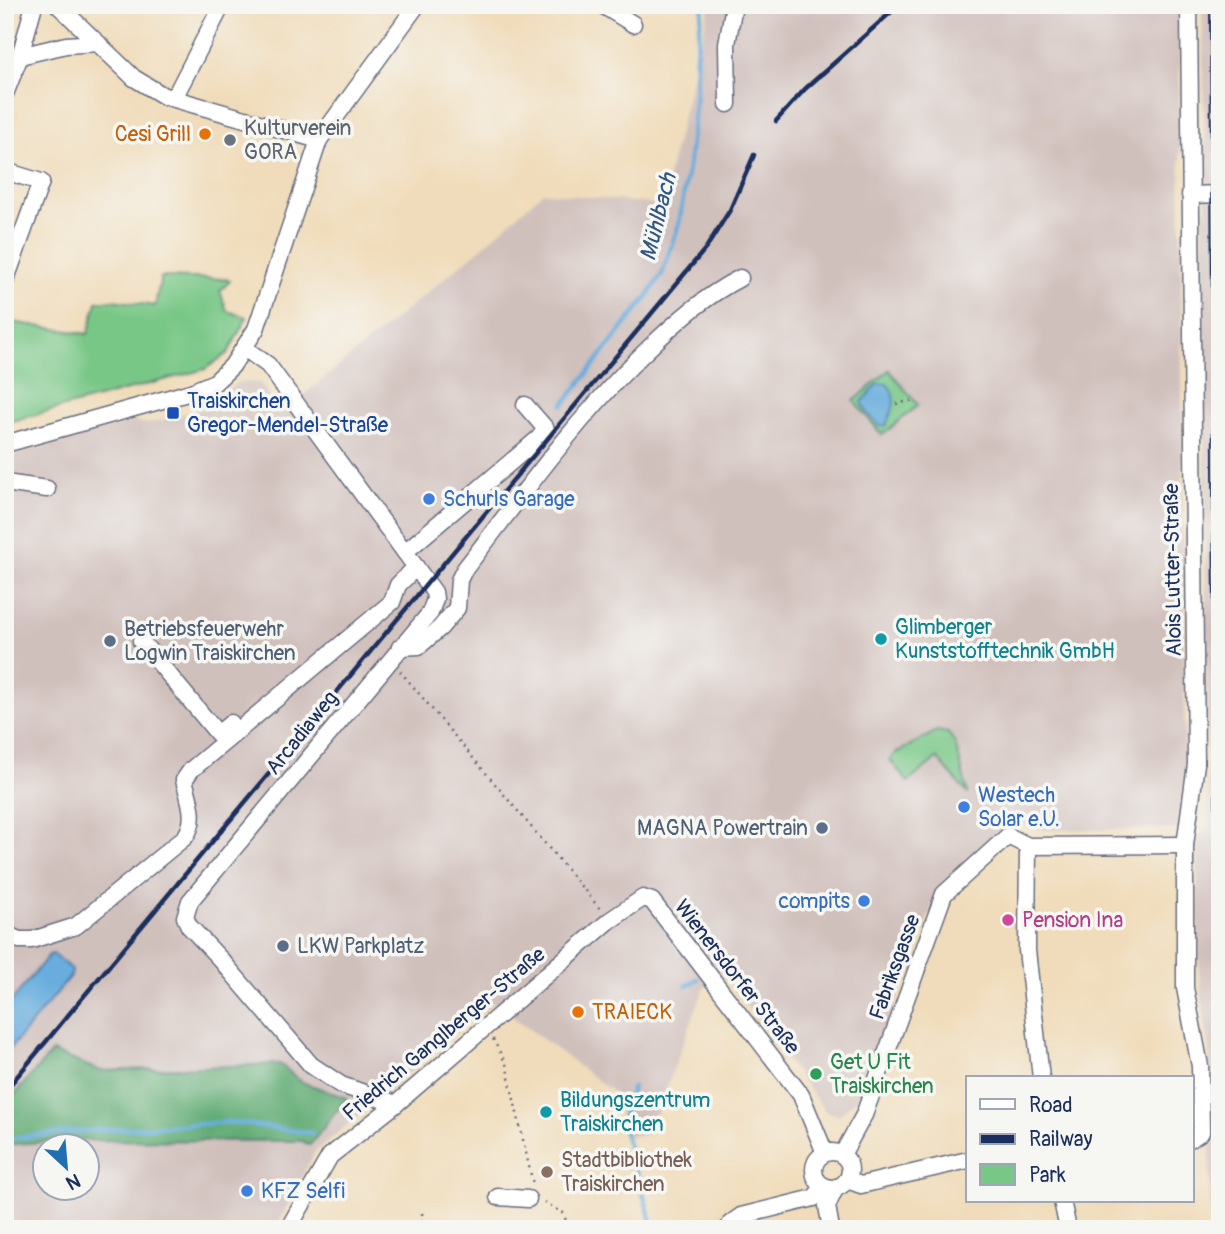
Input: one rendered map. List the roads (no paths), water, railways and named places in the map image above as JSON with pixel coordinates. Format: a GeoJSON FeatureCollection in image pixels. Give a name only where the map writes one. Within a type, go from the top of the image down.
{"type":"FeatureCollection","features":[{"type":"Feature","properties":{"kind":"street"},"geometry":{"type":"LineString","coordinates":[[5,94],[20,56],[34,5]]}},
{"type":"Feature","properties":{"kind":"street"},"geometry":{"type":"LineString","coordinates":[[58,5],[134,78],[164,96],[319,140]]}},
{"type":"Feature","properties":{"kind":"street"},"geometry":{"type":"LineString","coordinates":[[174,98],[222,5]]}},
{"type":"Feature","properties":{"kind":"street"},"geometry":{"type":"LineString","coordinates":[[5,444],[191,392],[215,382],[232,366],[256,329],[319,140],[417,5]]}},
{"type":"Feature","properties":{"kind":"street"},"geometry":{"type":"LineString","coordinates":[[603,5],[633,24]]}},
{"type":"Feature","properties":{"kind":"street"},"geometry":{"type":"LineString","coordinates":[[728,104],[727,44],[734,5]]}},
{"type":"Feature","properties":{"kind":"street","name":"Alois Lutter-Straße"},"geometry":{"type":"LineString","coordinates":[[1189,5],[1196,765],[1185,845],[1185,988],[1200,1066],[1196,1135]]}},
{"type":"Feature","properties":{"kind":"street"},"geometry":{"type":"LineString","coordinates":[[20,56],[66,45],[98,43]]}},
{"type":"Feature","properties":{"kind":"street"},"geometry":{"type":"LineString","coordinates":[[5,282],[41,182],[6,174]]}},
{"type":"Feature","properties":{"kind":"street"},"geometry":{"type":"LineString","coordinates":[[1190,195],[1220,194]]}},
{"type":"Feature","properties":{"kind":"street"},"geometry":{"type":"LineString","coordinates":[[395,653],[419,646],[440,628],[457,608],[459,580],[464,570],[558,449],[616,380],[678,321],[720,289],[740,278]]}},
{"type":"Feature","properties":{"kind":"street","name":"Arcadiaweg"},"geometry":{"type":"LineString","coordinates":[[244,348],[268,365],[434,592],[435,599],[430,613],[190,901],[185,918],[189,926],[312,1065],[341,1085],[396,1104]]}},
{"type":"Feature","properties":{"kind":"street"},"geometry":{"type":"LineString","coordinates":[[405,552],[539,438],[546,429],[525,405]]}},
{"type":"Feature","properties":{"kind":"street"},"geometry":{"type":"LineString","coordinates":[[5,483],[47,489]]}},
{"type":"Feature","properties":{"kind":"street"},"geometry":{"type":"LineString","coordinates":[[141,641],[218,734],[398,585],[416,567]]}},
{"type":"Feature","properties":{"kind":"street"},"geometry":{"type":"LineString","coordinates":[[5,929],[10,936],[19,940],[32,940],[76,926],[185,837],[192,821],[184,779],[191,770],[392,602],[398,585]]}},
{"type":"Feature","properties":{"kind":"street","name":"Fabriksgasse"},"geometry":{"type":"LineString","coordinates":[[842,1155],[864,1115],[944,894],[1008,836],[1028,846]]}},
{"type":"Feature","properties":{"kind":"street"},"geometry":{"type":"LineString","coordinates":[[1041,1076],[1027,950],[1028,846],[1185,845]]}},
{"type":"Feature","properties":{"kind":"street","name":"Friedrich Ganglberger-Straße"},"geometry":{"type":"LineString","coordinates":[[288,1229],[330,1156],[396,1104],[610,921],[643,898],[652,901]]}},
{"type":"Feature","properties":{"kind":"street","name":"Wienersdorfer Straße"},"geometry":{"type":"LineString","coordinates":[[652,901],[801,1095],[825,1153]]}},
{"type":"Feature","properties":{"kind":"street"},"geometry":{"type":"LineString","coordinates":[[831,1229],[827,1206],[836,1185],[850,1167],[842,1155],[834,1151],[825,1153],[815,1162],[815,1176],[836,1185],[862,1185],[966,1160]]}},
{"type":"Feature","properties":{"kind":"street"},"geometry":{"type":"LineString","coordinates":[[728,1229],[731,1223],[741,1216],[814,1198],[836,1185]]}},
{"type":"Feature","properties":{"kind":"street"},"geometry":{"type":"LineString","coordinates":[[498,1197],[533,1194]]}},
{"type":"Feature","properties":{"kind":"street"},"geometry":{"type":"LineString","coordinates":[[1062,1202],[1068,1229]]}},
{"type":"Feature","properties":{"kind":"water"},"geometry":{"type":"Polygon","coordinates":[[[878,384],[887,384],[894,399],[886,425],[880,426],[869,415],[862,402],[878,384]]]}},
{"type":"Feature","properties":{"kind":"water"},"geometry":{"type":"Polygon","coordinates":[[[53,954],[72,970],[71,976],[5,1055],[5,1009],[49,955],[53,954]]]}},
{"type":"Feature","properties":{"kind":"waterway","name":"Mühlbach"},"geometry":{"type":"LineString","coordinates":[[563,405],[662,274],[679,224],[689,161],[696,95],[696,55],[703,5]]}},
{"type":"Feature","properties":{"kind":"waterway","name":"Mühlbach"},"geometry":{"type":"LineString","coordinates":[[686,986],[698,979]]}},
{"type":"Feature","properties":{"kind":"waterway","name":"Mühlbach"},"geometry":{"type":"LineString","coordinates":[[633,1087],[621,1122],[654,1229]]}},
{"type":"Feature","properties":{"kind":"waterway"},"geometry":{"type":"LineString","coordinates":[[5,1139],[68,1132],[231,1122],[312,1133]]}},
{"type":"Feature","properties":{"kind":"tram line"},"geometry":{"type":"LineString","coordinates":[[1210,5],[1218,1229]]}},
{"type":"Feature","properties":{"kind":"railway"},"geometry":{"type":"LineString","coordinates":[[776,121],[805,89],[899,5]]}},
{"type":"Feature","properties":{"kind":"railway"},"geometry":{"type":"LineString","coordinates":[[5,1091],[706,248],[730,210],[754,155]]}},
{"type":"Feature","properties":{"kind":"place","name":"Cesi Grill"},"geometry":{"type":"Point","coordinates":[205,134]}},
{"type":"Feature","properties":{"kind":"place","name":"Kulturverein GORA"},"geometry":{"type":"Point","coordinates":[230,140]}},
{"type":"Feature","properties":{"kind":"place","name":"Traiskirchen Gregor-Mendel-Straße"},"geometry":{"type":"Point","coordinates":[173,413]}},
{"type":"Feature","properties":{"kind":"place","name":"Schurls Garage"},"geometry":{"type":"Point","coordinates":[429,499]}},
{"type":"Feature","properties":{"kind":"place","name":"Glimberger Kunststofftechnik GmbH"},"geometry":{"type":"Point","coordinates":[881,639]}},
{"type":"Feature","properties":{"kind":"place","name":"Betriebsfeuerwehr Logwin Traiskirchen"},"geometry":{"type":"Point","coordinates":[110,641]}},
{"type":"Feature","properties":{"kind":"place","name":"Westech Solar e.U."},"geometry":{"type":"Point","coordinates":[964,807]}},
{"type":"Feature","properties":{"kind":"place","name":"MAGNA Powertrain"},"geometry":{"type":"Point","coordinates":[822,828]}},
{"type":"Feature","properties":{"kind":"place","name":"compits"},"geometry":{"type":"Point","coordinates":[864,901]}},
{"type":"Feature","properties":{"kind":"place","name":"Pension Ina"},"geometry":{"type":"Point","coordinates":[1008,920]}},
{"type":"Feature","properties":{"kind":"place","name":"LKW Parkplatz"},"geometry":{"type":"Point","coordinates":[283,946]}},
{"type":"Feature","properties":{"kind":"place","name":"TRAIECK"},"geometry":{"type":"Point","coordinates":[578,1012]}},
{"type":"Feature","properties":{"kind":"place","name":"Get U Fit Traiskirchen"},"geometry":{"type":"Point","coordinates":[816,1074]}},
{"type":"Feature","properties":{"kind":"place","name":"Bildungszentrum Traiskirchen"},"geometry":{"type":"Point","coordinates":[546,1112]}},
{"type":"Feature","properties":{"kind":"place","name":"Stadtbibliothek Traiskirchen"},"geometry":{"type":"Point","coordinates":[547,1172]}},
{"type":"Feature","properties":{"kind":"place","name":"KFZ Selfi"},"geometry":{"type":"Point","coordinates":[247,1191]}}]}
